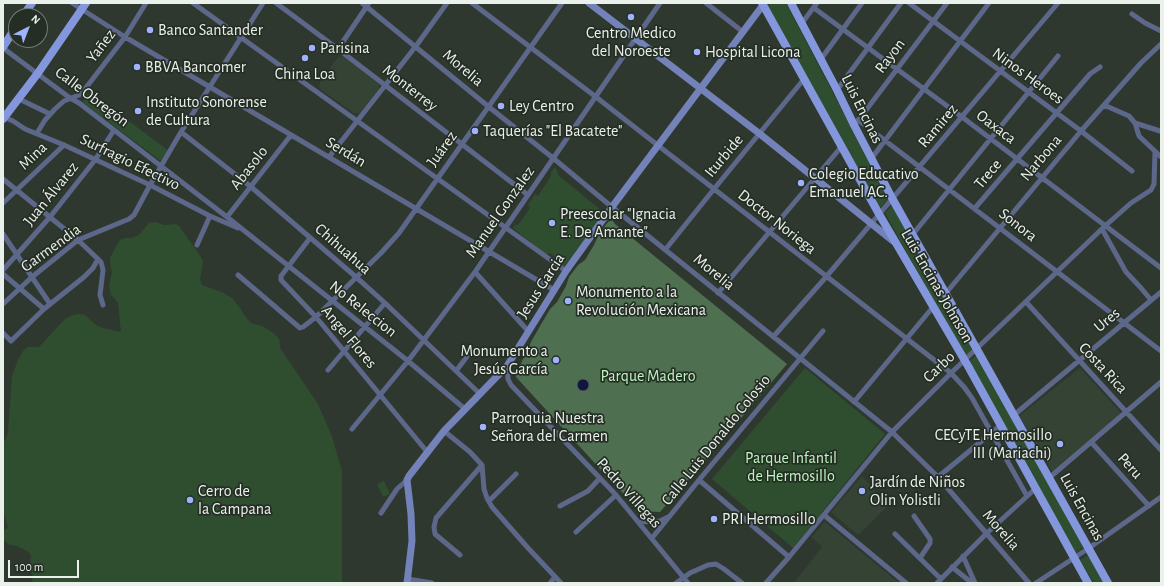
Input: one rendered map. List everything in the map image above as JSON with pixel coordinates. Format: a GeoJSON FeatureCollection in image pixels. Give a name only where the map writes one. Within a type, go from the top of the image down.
{"type":"FeatureCollection","features":[{"type":"Feature","properties":{"kind":"main road","name":"Luis Encinas"},"geometry":{"type":"LineString","coordinates":[[791,3],[837,90],[856,122],[871,159],[892,198],[1108,583]]}},
{"type":"Feature","properties":{"kind":"main road","name":"Luis Encinas Johnson"},"geometry":{"type":"LineString","coordinates":[[763,4],[896,243],[982,391],[1088,583]]}},
{"type":"Feature","properties":{"kind":"main road"},"geometry":{"type":"LineString","coordinates":[[4,118],[38,73],[84,6]]}},
{"type":"Feature","properties":{"kind":"street","name":"Serdán"},"geometry":{"type":"LineString","coordinates":[[72,3],[84,6],[125,37],[554,290]]}},
{"type":"Feature","properties":{"kind":"street","name":"Yañez"},"geometry":{"type":"LineString","coordinates":[[37,133],[50,114],[64,101],[79,95],[85,89],[125,37],[146,3]]}},
{"type":"Feature","properties":{"kind":"street"},"geometry":{"type":"LineString","coordinates":[[193,3],[200,5],[241,38],[566,271]]}},
{"type":"Feature","properties":{"kind":"street","name":"Garmendia"},"geometry":{"type":"LineString","coordinates":[[3,304],[19,287],[78,240],[132,217],[182,132],[263,3]]}},
{"type":"Feature","properties":{"kind":"street","name":"Monterrey"},"geometry":{"type":"LineString","coordinates":[[276,3],[528,195]]}},
{"type":"Feature","properties":{"kind":"street"},"geometry":{"type":"LineString","coordinates":[[329,157],[358,122],[447,3]]}},
{"type":"Feature","properties":{"kind":"street","name":"Doctor Noriega"},"geometry":{"type":"LineString","coordinates":[[472,3],[596,97],[951,373],[972,398],[1027,496]]}},
{"type":"Feature","properties":{"kind":"street","name":"Juárez"},"geometry":{"type":"LineString","coordinates":[[238,275],[300,328],[303,328],[332,302],[399,233],[562,3]]}},
{"type":"Feature","properties":{"kind":"street"},"geometry":{"type":"LineString","coordinates":[[589,3],[760,134],[896,243]]}},
{"type":"Feature","properties":{"kind":"street","name":"Manuel Gonzalez"},"geometry":{"type":"LineString","coordinates":[[352,429],[408,361],[475,272],[660,3]]}},
{"type":"Feature","properties":{"kind":"street"},"geometry":{"type":"LineString","coordinates":[[706,3],[743,32]]}},
{"type":"Feature","properties":{"kind":"street"},"geometry":{"type":"LineString","coordinates":[[802,23],[817,3]]}},
{"type":"Feature","properties":{"kind":"street"},"geometry":{"type":"LineString","coordinates":[[821,59],[862,3]]}},
{"type":"Feature","properties":{"kind":"street"},"geometry":{"type":"LineString","coordinates":[[837,90],[901,3]]}},
{"type":"Feature","properties":{"kind":"street","name":"Ninos Heroes"},"geometry":{"type":"LineString","coordinates":[[908,3],[1081,130],[1132,171]]}},
{"type":"Feature","properties":{"kind":"street","name":"Rayon"},"geometry":{"type":"LineString","coordinates":[[856,122],[947,3]]}},
{"type":"Feature","properties":{"kind":"street"},"geometry":{"type":"LineString","coordinates":[[871,159],[989,3]]}},
{"type":"Feature","properties":{"kind":"street","name":"Ramirez"},"geometry":{"type":"LineString","coordinates":[[773,337],[962,118],[1058,3]]}},
{"type":"Feature","properties":{"kind":"street"},"geometry":{"type":"LineString","coordinates":[[338,49],[366,4]]}},
{"type":"Feature","properties":{"kind":"street","name":"Morelia"},"geometry":{"type":"LineString","coordinates":[[366,4],[489,107],[892,432],[938,477],[1029,583]]}},
{"type":"Feature","properties":{"kind":"street","name":"Jesus Garcia"},"geometry":{"type":"LineString","coordinates":[[407,480],[444,431],[507,366],[566,271],[763,4]]}},
{"type":"Feature","properties":{"kind":"street","name":"Oaxaca"},"geometry":{"type":"LineString","coordinates":[[814,8],[991,139],[1103,228],[1161,268]]}},
{"type":"Feature","properties":{"kind":"street"},"geometry":{"type":"LineString","coordinates":[[1132,14],[1161,31]]}},
{"type":"Feature","properties":{"kind":"street","name":"Narbona"},"geometry":{"type":"LineString","coordinates":[[946,293],[1081,130],[1141,63],[1161,44]]}},
{"type":"Feature","properties":{"kind":"street","name":"Calle Obregón"},"geometry":{"type":"LineString","coordinates":[[3,47],[162,166],[244,231]]}},
{"type":"Feature","properties":{"kind":"street"},"geometry":{"type":"LineString","coordinates":[[913,234],[1058,56]]}},
{"type":"Feature","properties":{"kind":"street","name":"Trece"},"geometry":{"type":"LineString","coordinates":[[975,208],[1056,112],[1090,74],[1100,67]]}},
{"type":"Feature","properties":{"kind":"street","name":"Iturbide"},"geometry":{"type":"LineString","coordinates":[[665,250],[804,79]]}},
{"type":"Feature","properties":{"kind":"street"},"geometry":{"type":"LineString","coordinates":[[19,99],[50,114]]}},
{"type":"Feature","properties":{"kind":"street"},"geometry":{"type":"LineString","coordinates":[[1104,106],[1129,116],[1135,123],[1139,136],[1154,152],[1161,157]]}},
{"type":"Feature","properties":{"kind":"street","name":"Surfragio Efectivo"},"geometry":{"type":"LineString","coordinates":[[4,118],[13,121],[25,129],[64,145],[150,185],[210,216],[244,231]]}},
{"type":"Feature","properties":{"kind":"street","name":"Sonora"},"geometry":{"type":"LineString","coordinates":[[856,122],[886,140],[1161,351]]}},
{"type":"Feature","properties":{"kind":"street"},"geometry":{"type":"LineString","coordinates":[[1135,123],[1160,131]]}},
{"type":"Feature","properties":{"kind":"street","name":"Juan Álvarez"},"geometry":{"type":"LineString","coordinates":[[3,270],[50,217],[95,160],[114,130]]}},
{"type":"Feature","properties":{"kind":"street","name":"Chihuahua"},"geometry":{"type":"LineString","coordinates":[[182,132],[250,186],[356,277],[480,394]]}},
{"type":"Feature","properties":{"kind":"street","name":"Abasolo"},"geometry":{"type":"LineString","coordinates":[[227,217],[291,135]]}},
{"type":"Feature","properties":{"kind":"street","name":"Mina"},"geometry":{"type":"LineString","coordinates":[[3,203],[64,145]]}},
{"type":"Feature","properties":{"kind":"street"},"geometry":{"type":"LineString","coordinates":[[718,293],[842,146]]}},
{"type":"Feature","properties":{"kind":"street","name":"Carbo"},"geometry":{"type":"LineString","coordinates":[[766,583],[892,432],[964,360],[1103,228],[1131,203],[1151,190],[1154,184],[1154,152]]}},
{"type":"Feature","properties":{"kind":"street"},"geometry":{"type":"LineString","coordinates":[[3,179],[78,240],[98,259],[103,266],[100,295],[103,305]]}},
{"type":"Feature","properties":{"kind":"street"},"geometry":{"type":"LineString","coordinates":[[197,245],[210,216]]}},
{"type":"Feature","properties":{"kind":"street"},"geometry":{"type":"LineString","coordinates":[[1103,228],[1126,272],[1151,300]]}},
{"type":"Feature","properties":{"kind":"street","name":"No Releccion"},"geometry":{"type":"LineString","coordinates":[[244,231],[408,361],[465,409]]}},
{"type":"Feature","properties":{"kind":"street"},"geometry":{"type":"LineString","coordinates":[[3,234],[50,304]]}},
{"type":"Feature","properties":{"kind":"street","name":"Angel Flores"},"geometry":{"type":"LineString","coordinates":[[310,238],[281,276],[281,280],[316,317],[345,351],[428,453]]}},
{"type":"Feature","properties":{"kind":"street"},"geometry":{"type":"LineString","coordinates":[[3,333],[11,341],[44,309],[84,277],[93,268],[98,259]]}},
{"type":"Feature","properties":{"kind":"street"},"geometry":{"type":"LineString","coordinates":[[475,272],[528,331]]}},
{"type":"Feature","properties":{"kind":"street"},"geometry":{"type":"LineString","coordinates":[[3,274],[44,309]]}},
{"type":"Feature","properties":{"kind":"street","name":"Ures"},"geometry":{"type":"LineString","coordinates":[[1014,415],[1161,292]]}},
{"type":"Feature","properties":{"kind":"street","name":"Costa Rica"},"geometry":{"type":"LineString","coordinates":[[1026,302],[1078,361],[1161,450]]}},
{"type":"Feature","properties":{"kind":"street"},"geometry":{"type":"LineString","coordinates":[[328,370],[385,303]]}},
{"type":"Feature","properties":{"kind":"street"},"geometry":{"type":"LineString","coordinates":[[854,402],[934,307]]}},
{"type":"Feature","properties":{"kind":"street","name":"Calle Luis Donaldo Colosio"},"geometry":{"type":"LineString","coordinates":[[652,538],[823,332]]}},
{"type":"Feature","properties":{"kind":"street"},"geometry":{"type":"LineString","coordinates":[[456,372],[472,350]]}},
{"type":"Feature","properties":{"kind":"street","name":"Pedro Villegas"},"geometry":{"type":"LineString","coordinates":[[507,366],[508,379],[511,385],[616,495],[688,583]]}},
{"type":"Feature","properties":{"kind":"street"},"geometry":{"type":"LineString","coordinates":[[1049,478],[1092,443],[1125,412],[1161,382]]}},
{"type":"Feature","properties":{"kind":"street"},"geometry":{"type":"LineString","coordinates":[[972,398],[982,391]]}},
{"type":"Feature","properties":{"kind":"street"},"geometry":{"type":"LineString","coordinates":[[938,477],[1001,425]]}},
{"type":"Feature","properties":{"kind":"street"},"geometry":{"type":"LineString","coordinates":[[444,431],[470,452],[482,465],[484,489],[492,507],[561,583]]}},
{"type":"Feature","properties":{"kind":"street","name":"Peru"},"geometry":{"type":"LineString","coordinates":[[1092,443],[1149,506]]}},
{"type":"Feature","properties":{"kind":"street"},"geometry":{"type":"LineString","coordinates":[[460,555],[435,534],[434,527],[436,518],[482,465]]}},
{"type":"Feature","properties":{"kind":"street"},"geometry":{"type":"LineString","coordinates":[[489,501],[516,474]]}},
{"type":"Feature","properties":{"kind":"street"},"geometry":{"type":"LineString","coordinates":[[560,506],[588,491],[600,478]]}},
{"type":"Feature","properties":{"kind":"street"},"geometry":{"type":"LineString","coordinates":[[381,513],[396,489],[407,480]]}},
{"type":"Feature","properties":{"kind":"street"},"geometry":{"type":"LineString","coordinates":[[407,480],[412,518],[412,541],[408,581],[432,583]]}},
{"type":"Feature","properties":{"kind":"street"},"geometry":{"type":"LineString","coordinates":[[699,480],[789,557]]}},
{"type":"Feature","properties":{"kind":"street"},"geometry":{"type":"LineString","coordinates":[[937,583],[963,556],[1036,488]]}},
{"type":"Feature","properties":{"kind":"street"},"geometry":{"type":"LineString","coordinates":[[576,532],[616,495]]}},
{"type":"Feature","properties":{"kind":"street"},"geometry":{"type":"LineString","coordinates":[[1036,583],[1089,548],[1161,497]]}},
{"type":"Feature","properties":{"kind":"street"},"geometry":{"type":"LineString","coordinates":[[824,515],[906,583]]}},
{"type":"Feature","properties":{"kind":"street"},"geometry":{"type":"LineString","coordinates":[[639,522],[660,521],[671,516]]}},
{"type":"Feature","properties":{"kind":"street"},"geometry":{"type":"LineString","coordinates":[[914,516],[930,539],[930,543],[920,558]]}},
{"type":"Feature","properties":{"kind":"street"},"geometry":{"type":"LineString","coordinates":[[895,534],[941,579]]}},
{"type":"Feature","properties":{"kind":"street"},"geometry":{"type":"LineString","coordinates":[[963,556],[975,583]]}},
{"type":"Feature","properties":{"kind":"street"},"geometry":{"type":"LineString","coordinates":[[676,583],[699,569],[716,564],[742,583]]}},
{"type":"Feature","properties":{"kind":"street"},"geometry":{"type":"LineString","coordinates":[[952,568],[972,583]]}},
{"type":"Feature","properties":{"kind":"street"},"geometry":{"type":"LineString","coordinates":[[550,583],[555,577]]}},
{"type":"Feature","properties":{"kind":"shaded area"},"geometry":{"type":"Polygon","coordinates":[[[343,56],[379,84],[379,89],[360,113],[354,113],[320,89],[319,84],[338,57],[343,56]]]}},
{"type":"Feature","properties":{"kind":"shaded area","name":"CECyTE Hermosillo III (Mariachi)"},"geometry":{"type":"Polygon","coordinates":[[[1080,368],[1121,413],[1053,473],[1019,416],[1080,368]]]}},
{"type":"Feature","properties":{"kind":"shaded area","name":"Jardín de Niños Olin Yolistli"},"geometry":{"type":"Polygon","coordinates":[[[862,476],[888,506],[858,535],[831,512],[862,476]]]}},
{"type":"Feature","properties":{"kind":"shaded area"},"geometry":{"type":"Polygon","coordinates":[[[825,521],[899,583],[794,583],[822,547],[812,537],[825,521]]]}},
{"type":"Feature","properties":{"kind":"green space"},"geometry":{"type":"Polygon","coordinates":[[[770,3],[786,3],[888,199],[880,208],[767,7],[770,3]]]}},
{"type":"Feature","properties":{"kind":"green space"},"geometry":{"type":"Polygon","coordinates":[[[90,92],[169,151],[161,161],[82,102],[90,92]]]}},
{"type":"Feature","properties":{"kind":"green space"},"geometry":{"type":"Polygon","coordinates":[[[555,167],[559,176],[601,210],[606,210],[564,267],[557,262],[557,259],[550,253],[546,255],[513,228],[515,225],[518,225],[530,208],[528,205],[535,194],[538,196],[555,167]]]}},
{"type":"Feature","properties":{"kind":"green space"},"geometry":{"type":"Polygon","coordinates":[[[892,205],[974,351],[965,357],[885,213],[892,205]]]}},
{"type":"Feature","properties":{"kind":"green space","name":"Parque Madero"},"geometry":{"type":"Polygon","coordinates":[[[612,220],[787,364],[684,485],[681,485],[675,492],[675,495],[660,512],[640,511],[634,502],[613,483],[516,377],[532,340],[550,309],[557,302],[569,277],[578,265],[585,260],[599,234],[608,222],[612,220]]]}},
{"type":"Feature","properties":{"kind":"green space","name":"Cerro de la Campana"},"geometry":{"type":"Polygon","coordinates":[[[156,222],[164,225],[176,224],[180,227],[203,261],[200,279],[202,285],[224,293],[232,298],[251,323],[262,326],[275,334],[279,339],[280,348],[318,404],[332,437],[342,471],[342,583],[31,583],[33,578],[30,562],[31,556],[29,552],[17,546],[10,545],[3,540],[3,530],[8,528],[3,510],[3,443],[8,433],[12,376],[18,360],[23,351],[28,347],[39,347],[66,318],[73,315],[85,315],[96,325],[121,332],[118,303],[111,295],[109,286],[112,272],[110,258],[120,240],[139,235],[149,223],[156,222]]]}},
{"type":"Feature","properties":{"kind":"green space"},"geometry":{"type":"Polygon","coordinates":[[[977,355],[1084,547],[1075,553],[968,362],[977,355]]]}},
{"type":"Feature","properties":{"kind":"green space","name":"Parque Infantil de Hermosillo"},"geometry":{"type":"Polygon","coordinates":[[[805,368],[885,434],[793,548],[712,479],[805,368]]]}},
{"type":"Feature","properties":{"kind":"green space"},"geometry":{"type":"Polygon","coordinates":[[[384,481],[390,494],[383,497],[377,484],[384,481]]]}},
{"type":"Feature","properties":{"kind":"green space"},"geometry":{"type":"Polygon","coordinates":[[[1088,555],[1104,583],[1094,583],[1080,560],[1088,555]]]}},
{"type":"Feature","properties":{"kind":"water"},"geometry":{"type":"Polygon","coordinates":[[[581,379],[585,379],[589,385],[585,391],[581,391],[577,387],[577,383],[581,379]]]}},
{"type":"Feature","properties":{"kind":"place","name":"Centro Medico del Noroeste"},"geometry":{"type":"Point","coordinates":[631,17]}},
{"type":"Feature","properties":{"kind":"place","name":"Banco Santander"},"geometry":{"type":"Point","coordinates":[150,30]}},
{"type":"Feature","properties":{"kind":"place","name":"Parisina"},"geometry":{"type":"Point","coordinates":[312,48]}},
{"type":"Feature","properties":{"kind":"place","name":"Hospital Licona"},"geometry":{"type":"Point","coordinates":[697,52]}},
{"type":"Feature","properties":{"kind":"place","name":"China Loa"},"geometry":{"type":"Point","coordinates":[305,58]}},
{"type":"Feature","properties":{"kind":"place","name":"BBVA Bancomer"},"geometry":{"type":"Point","coordinates":[137,67]}},
{"type":"Feature","properties":{"kind":"place","name":"Ley Centro"},"geometry":{"type":"Point","coordinates":[501,106]}},
{"type":"Feature","properties":{"kind":"place","name":"Instituto Sonorense de Cultura"},"geometry":{"type":"Point","coordinates":[138,111]}},
{"type":"Feature","properties":{"kind":"place","name":"Taquerías \"El Bacatete\""},"geometry":{"type":"Point","coordinates":[475,131]}},
{"type":"Feature","properties":{"kind":"place","name":"Colegio Educativo Emanuel AC."},"geometry":{"type":"Point","coordinates":[801,183]}},
{"type":"Feature","properties":{"kind":"place","name":"Preescolar \"Ignacia E. De Amante\""},"geometry":{"type":"Point","coordinates":[552,223]}},
{"type":"Feature","properties":{"kind":"place","name":"Monumento a la Revolución Mexicana"},"geometry":{"type":"Point","coordinates":[568,301]}},
{"type":"Feature","properties":{"kind":"place","name":"Monumento a Jesús García"},"geometry":{"type":"Point","coordinates":[556,360]}},
{"type":"Feature","properties":{"kind":"place","name":"Parroquia Nuestra Señora del Carmen"},"geometry":{"type":"Point","coordinates":[483,427]}},
{"type":"Feature","properties":{"kind":"place","name":"CECyTE Hermosillo III (Mariachi)"},"geometry":{"type":"Point","coordinates":[1060,444]}},
{"type":"Feature","properties":{"kind":"place","name":"Jardín de Niños Olin Yolistli"},"geometry":{"type":"Point","coordinates":[862,491]}},
{"type":"Feature","properties":{"kind":"place","name":"Cerro de la Campana"},"geometry":{"type":"Point","coordinates":[190,500]}},
{"type":"Feature","properties":{"kind":"place","name":"PRI Hermosillo"},"geometry":{"type":"Point","coordinates":[714,519]}}]}
